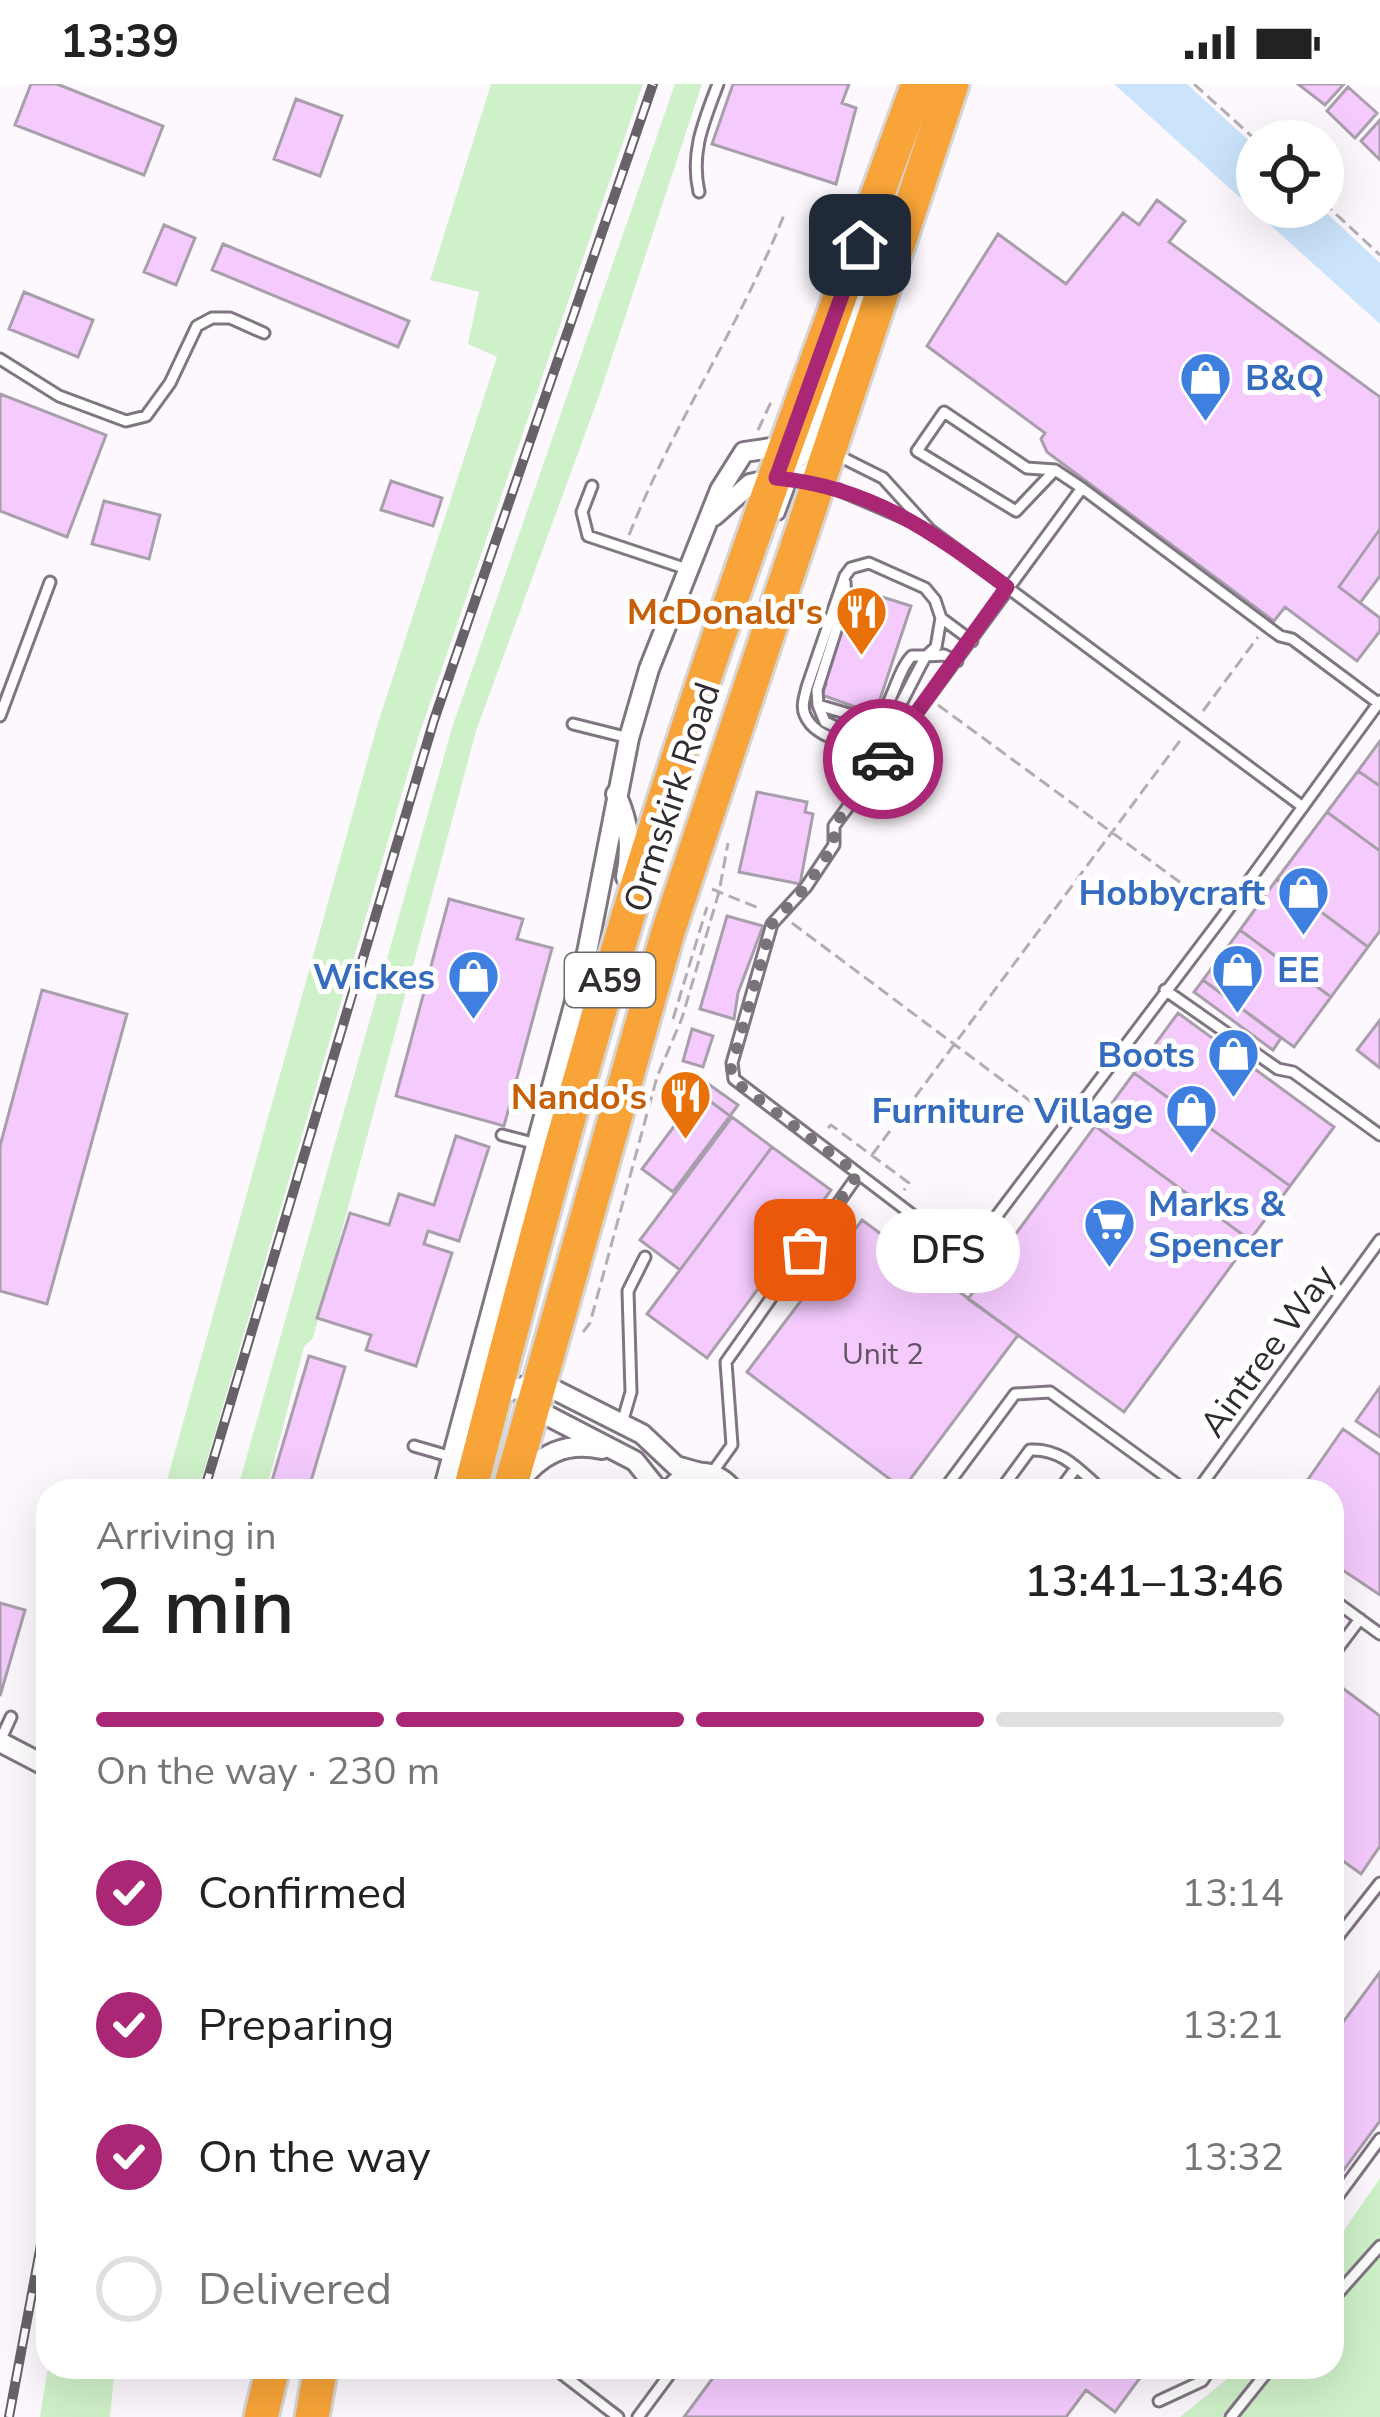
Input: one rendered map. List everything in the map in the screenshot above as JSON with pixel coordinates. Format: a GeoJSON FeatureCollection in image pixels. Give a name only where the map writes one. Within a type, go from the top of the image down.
{"type":"FeatureCollection","features":[{"type":"Feature","properties":{"kind":"highway","name":"Ormskirk Road"},"geometry":{"type":"LineString","coordinates":[[513,1479],[801,464],[918,84]]}},
{"type":"Feature","properties":{"kind":"highway","name":"Ormskirk Road"},"geometry":{"type":"LineString","coordinates":[[473,1479],[597,1023],[723,646],[889,273],[952,84]]}},
{"type":"Feature","properties":{"kind":"highway"},"geometry":{"type":"LineString","coordinates":[[261,2417],[270,2379]]}},
{"type":"Feature","properties":{"kind":"highway"},"geometry":{"type":"LineString","coordinates":[[312,2417],[320,2379]]}},
{"type":"Feature","properties":{"kind":"street"},"geometry":{"type":"LineString","coordinates":[[446,1479],[584,968],[616,794],[649,669],[720,490],[744,452],[801,464]]}},
{"type":"Feature","properties":{"kind":"street"},"geometry":{"type":"LineString","coordinates":[[711,520],[739,492],[801,464]]}},
{"type":"Feature","properties":{"kind":"street"},"geometry":{"type":"LineString","coordinates":[[597,1023],[630,844],[628,821],[616,794]]}},
{"type":"Feature","properties":{"kind":"street"},"geometry":{"type":"LineString","coordinates":[[496,1394],[535,1395],[622,1423],[658,1446],[676,1466],[723,1479]]}},
{"type":"Feature","properties":{"kind":"street"},"geometry":{"type":"LineString","coordinates":[[535,1395],[635,1461],[649,1479]]}},
{"type":"Feature","properties":{"kind":"street"},"geometry":{"type":"LineString","coordinates":[[521,1479],[538,1460],[569,1447],[597,1448],[635,1461]]}},
{"type":"Feature","properties":{"kind":"street"},"geometry":{"type":"LineString","coordinates":[[685,1479],[705,1472]]}},
{"type":"Feature","properties":{"kind":"street"},"geometry":{"type":"LineString","coordinates":[[0,1742],[36,1761]]}},
{"type":"Feature","properties":{"kind":"lane"},"geometry":{"type":"LineString","coordinates":[[699,192],[693,167],[696,144],[718,84]]}},
{"type":"Feature","properties":{"kind":"lane"},"geometry":{"type":"LineString","coordinates":[[0,359],[59,396],[126,421],[146,416],[170,383],[197,326],[212,318],[230,318],[264,333]]}},
{"type":"Feature","properties":{"kind":"lane"},"geometry":{"type":"LineString","coordinates":[[1055,470],[1016,511],[917,451],[944,412],[1028,467],[1055,470],[1082,488],[1280,637],[1292,639],[1379,702],[974,1247],[960,1251],[748,1093],[732,1073],[775,920],[806,887],[834,845],[834,826],[1082,488]]}},
{"type":"Feature","properties":{"kind":"lane"},"geometry":{"type":"LineString","coordinates":[[776,522],[801,464]]}},
{"type":"Feature","properties":{"kind":"lane"},"geometry":{"type":"LineString","coordinates":[[801,464],[883,478],[930,530]]}},
{"type":"Feature","properties":{"kind":"lane"},"geometry":{"type":"LineString","coordinates":[[801,464],[930,530],[1303,807]]}},
{"type":"Feature","properties":{"kind":"lane"},"geometry":{"type":"LineString","coordinates":[[592,486],[582,512],[588,536],[690,570]]}},
{"type":"Feature","properties":{"kind":"lane"},"geometry":{"type":"LineString","coordinates":[[869,563],[884,568],[925,588],[941,618],[936,647],[926,656],[886,728],[874,737],[850,742],[813,727],[803,705],[845,576],[851,568],[869,563]]}},
{"type":"Feature","properties":{"kind":"lane"},"geometry":{"type":"LineString","coordinates":[[845,576],[846,599],[817,690],[825,722],[855,734],[871,728],[883,714],[903,664],[912,656],[957,661]]}},
{"type":"Feature","properties":{"kind":"lane"},"geometry":{"type":"LineString","coordinates":[[0,716],[50,582]]}},
{"type":"Feature","properties":{"kind":"lane"},"geometry":{"type":"LineString","coordinates":[[941,618],[971,640]]}},
{"type":"Feature","properties":{"kind":"lane"},"geometry":{"type":"LineString","coordinates":[[818,705],[869,720],[883,714]]}},
{"type":"Feature","properties":{"kind":"lane"},"geometry":{"type":"LineString","coordinates":[[573,724],[629,738]]}},
{"type":"Feature","properties":{"kind":"lane"},"geometry":{"type":"LineString","coordinates":[[1166,991],[1278,1070],[1293,1072],[1380,1135]]}},
{"type":"Feature","properties":{"kind":"lane"},"geometry":{"type":"LineString","coordinates":[[502,1135],[537,1144]]}},
{"type":"Feature","properties":{"kind":"lane"},"geometry":{"type":"LineString","coordinates":[[705,1472],[732,1445],[726,1362],[858,1174]]}},
{"type":"Feature","properties":{"kind":"lane","name":"Aintree Way"},"geometry":{"type":"LineString","coordinates":[[1206,1479],[1380,1240]]}},
{"type":"Feature","properties":{"kind":"lane"},"geometry":{"type":"LineString","coordinates":[[622,1423],[631,1392],[628,1291],[645,1257]]}},
{"type":"Feature","properties":{"kind":"lane"},"geometry":{"type":"LineString","coordinates":[[952,1479],[1015,1394],[1050,1392],[1170,1479]]}},
{"type":"Feature","properties":{"kind":"lane"},"geometry":{"type":"LineString","coordinates":[[414,1446],[452,1457]]}},
{"type":"Feature","properties":{"kind":"lane"},"geometry":{"type":"LineString","coordinates":[[1009,1479],[1030,1450],[1048,1449],[1089,1479]]}},
{"type":"Feature","properties":{"kind":"lane"},"geometry":{"type":"LineString","coordinates":[[1068,1479],[1076,1468]]}},
{"type":"Feature","properties":{"kind":"lane"},"geometry":{"type":"LineString","coordinates":[[1344,1608],[1380,1634]]}},
{"type":"Feature","properties":{"kind":"lane"},"geometry":{"type":"LineString","coordinates":[[1344,1640],[1360,1619]]}},
{"type":"Feature","properties":{"kind":"lane"},"geometry":{"type":"LineString","coordinates":[[0,1742],[10,1717]]}},
{"type":"Feature","properties":{"kind":"lane"},"geometry":{"type":"LineString","coordinates":[[1344,1929],[1380,1883]]}},
{"type":"Feature","properties":{"kind":"lane"},"geometry":{"type":"LineString","coordinates":[[1344,2188],[1380,2139]]}},
{"type":"Feature","properties":{"kind":"lane"},"geometry":{"type":"LineString","coordinates":[[1344,2286],[1380,2246]]}},
{"type":"Feature","properties":{"kind":"lane"},"geometry":{"type":"LineString","coordinates":[[569,2379],[618,2417]]}},
{"type":"Feature","properties":{"kind":"lane"},"geometry":{"type":"LineString","coordinates":[[638,2417],[666,2379]]}},
{"type":"Feature","properties":{"kind":"lane"},"geometry":{"type":"LineString","coordinates":[[1159,2401],[1203,2379]]}},
{"type":"Feature","properties":{"kind":"lane"},"geometry":{"type":"LineString","coordinates":[[1231,2417],[1261,2379]]}},
{"type":"Feature","properties":{"kind":"path"},"geometry":{"type":"LineString","coordinates":[[1194,84],[1236,122]]}},
{"type":"Feature","properties":{"kind":"path"},"geometry":{"type":"LineString","coordinates":[[624,548],[673,437],[745,308],[784,215]]}},
{"type":"Feature","properties":{"kind":"path"},"geometry":{"type":"LineString","coordinates":[[1344,222],[1380,255]]}},
{"type":"Feature","properties":{"kind":"path"},"geometry":{"type":"LineString","coordinates":[[872,1155],[1266,626]]}},
{"type":"Feature","properties":{"kind":"path"},"geometry":{"type":"LineString","coordinates":[[929,698],[1224,915]]}},
{"type":"Feature","properties":{"kind":"path"},"geometry":{"type":"LineString","coordinates":[[582,1334],[590,1323],[657,1077],[682,1018],[719,892],[729,831]]}},
{"type":"Feature","properties":{"kind":"path"},"geometry":{"type":"LineString","coordinates":[[712,889],[775,920],[1065,1127]]}},
{"type":"Feature","properties":{"kind":"green space"},"geometry":{"type":"Polygon","coordinates":[[[491,84],[643,84],[419,735],[202,1479],[167,1479],[378,723],[497,357],[468,344],[479,292],[430,280],[491,84]]]}},
{"type":"Feature","properties":{"kind":"green space"},"geometry":{"type":"Polygon","coordinates":[[[675,84],[702,84],[599,396],[476,731],[313,1338],[304,1347],[269,1479],[240,1479],[452,728],[675,84]]]}},
{"type":"Feature","properties":{"kind":"green space"},"geometry":{"type":"Polygon","coordinates":[[[1380,2178],[1380,2417],[1180,2417],[1227,2379],[1344,2379],[1344,2230],[1380,2178]]]}},
{"type":"Feature","properties":{"kind":"green space"},"geometry":{"type":"Polygon","coordinates":[[[46,2379],[114,2379],[110,2417],[40,2417],[46,2379]]]}},
{"type":"Feature","properties":{"kind":"water"},"geometry":{"type":"Polygon","coordinates":[[[1114,84],[1187,84],[1236,129],[1236,194],[1114,84]]]}},
{"type":"Feature","properties":{"kind":"water"},"geometry":{"type":"Polygon","coordinates":[[[1274,228],[1342,228],[1380,263],[1380,324],[1274,228]]]}},
{"type":"Feature","properties":{"kind":"building"},"geometry":{"type":"Polygon","coordinates":[[[31,84],[57,84],[163,126],[144,175],[15,125],[31,84]]]}},
{"type":"Feature","properties":{"kind":"building"},"geometry":{"type":"Polygon","coordinates":[[[733,84],[849,84],[842,103],[856,108],[836,184],[712,144],[733,84]]]}},
{"type":"Feature","properties":{"kind":"building"},"geometry":{"type":"Polygon","coordinates":[[[1298,84],[1344,84],[1325,105],[1298,84]]]}},
{"type":"Feature","properties":{"kind":"building"},"geometry":{"type":"Polygon","coordinates":[[[1348,87],[1377,113],[1355,138],[1344,127],[1344,120],[1327,111],[1348,87]]]}},
{"type":"Feature","properties":{"kind":"building"},"geometry":{"type":"Polygon","coordinates":[[[296,99],[342,116],[320,176],[274,159],[296,99]]]}},
{"type":"Feature","properties":{"kind":"building"},"geometry":{"type":"Polygon","coordinates":[[[1380,120],[1380,160],[1361,141],[1380,120]]]}},
{"type":"Feature","properties":{"kind":"building","name":"B&Q"},"geometry":{"type":"Polygon","coordinates":[[[1157,200],[1185,221],[1169,242],[1380,397],[1380,529],[1339,587],[1380,618],[1380,631],[1357,661],[1285,607],[1274,621],[1047,452],[1041,439],[1045,433],[927,346],[998,234],[1066,284],[1123,213],[1139,225],[1157,200]]]}},
{"type":"Feature","properties":{"kind":"building"},"geometry":{"type":"Polygon","coordinates":[[[164,225],[195,238],[176,285],[144,272],[164,225]]]}},
{"type":"Feature","properties":{"kind":"building"},"geometry":{"type":"Polygon","coordinates":[[[223,244],[409,321],[398,347],[212,270],[223,244]]]}},
{"type":"Feature","properties":{"kind":"building"},"geometry":{"type":"Polygon","coordinates":[[[24,292],[93,320],[78,357],[9,329],[24,292]]]}},
{"type":"Feature","properties":{"kind":"building"},"geometry":{"type":"Polygon","coordinates":[[[0,394],[106,435],[67,537],[0,511],[0,394]]]}},
{"type":"Feature","properties":{"kind":"building"},"geometry":{"type":"Polygon","coordinates":[[[391,481],[442,498],[433,526],[381,510],[391,481]]]}},
{"type":"Feature","properties":{"kind":"building"},"geometry":{"type":"Polygon","coordinates":[[[104,501],[160,515],[149,559],[92,544],[104,501]]]}},
{"type":"Feature","properties":{"kind":"building"},"geometry":{"type":"Polygon","coordinates":[[[1380,529],[1380,576],[1360,603],[1339,587],[1380,529]]]}},
{"type":"Feature","properties":{"kind":"building","name":"McDonald's"},"geometry":{"type":"Polygon","coordinates":[[[857,589],[911,606],[875,714],[822,695],[826,684],[821,682],[838,630],[843,631],[857,589]]]}},
{"type":"Feature","properties":{"kind":"building"},"geometry":{"type":"Polygon","coordinates":[[[1380,741],[1380,786],[1358,771],[1380,741]]]}},
{"type":"Feature","properties":{"kind":"building"},"geometry":{"type":"Polygon","coordinates":[[[1358,771],[1380,786],[1380,851],[1327,812],[1358,771]]]}},
{"type":"Feature","properties":{"kind":"building"},"geometry":{"type":"Polygon","coordinates":[[[757,792],[807,802],[805,812],[813,814],[800,884],[739,872],[757,792]]]}},
{"type":"Feature","properties":{"kind":"building"},"geometry":{"type":"Polygon","coordinates":[[[1327,812],[1380,851],[1380,931],[1368,947],[1277,879],[1327,812]]]}},
{"type":"Feature","properties":{"kind":"building","name":"Hobbycraft"},"geometry":{"type":"Polygon","coordinates":[[[1277,879],[1368,947],[1331,997],[1240,930],[1277,879]]]}},
{"type":"Feature","properties":{"kind":"building","name":"Wickes"},"geometry":{"type":"Polygon","coordinates":[[[449,899],[523,919],[517,939],[552,948],[504,1126],[396,1096],[449,899]]]}},
{"type":"Feature","properties":{"kind":"building"},"geometry":{"type":"Polygon","coordinates":[[[727,916],[763,926],[738,993],[734,1019],[700,1009],[727,916]]]}},
{"type":"Feature","properties":{"kind":"building"},"geometry":{"type":"Polygon","coordinates":[[[1240,930],[1331,997],[1294,1047],[1203,980],[1240,930]]]}},
{"type":"Feature","properties":{"kind":"building","name":"EE"},"geometry":{"type":"Polygon","coordinates":[[[1203,980],[1281,1038],[1273,1050],[1194,992],[1203,980]]]}},
{"type":"Feature","properties":{"kind":"building"},"geometry":{"type":"Polygon","coordinates":[[[42,990],[127,1014],[47,1304],[0,1291],[0,1146],[42,990]]]}},
{"type":"Feature","properties":{"kind":"building","name":"Boots"},"geometry":{"type":"Polygon","coordinates":[[[1178,1013],[1334,1127],[1290,1186],[1134,1073],[1178,1013]]]}},
{"type":"Feature","properties":{"kind":"building"},"geometry":{"type":"Polygon","coordinates":[[[1380,1020],[1380,1068],[1357,1050],[1380,1020]]]}},
{"type":"Feature","properties":{"kind":"building"},"geometry":{"type":"Polygon","coordinates":[[[692,1029],[713,1036],[703,1067],[683,1061],[692,1029]]]}},
{"type":"Feature","properties":{"kind":"building","name":"Furniture Village"},"geometry":{"type":"Polygon","coordinates":[[[1134,1073],[1290,1186],[1250,1240],[1095,1126],[1134,1073]]]}},
{"type":"Feature","properties":{"kind":"building"},"geometry":{"type":"Polygon","coordinates":[[[707,1083],[738,1105],[730,1116],[699,1093],[707,1083]]]}},
{"type":"Feature","properties":{"kind":"building","name":"Nando's"},"geometry":{"type":"Polygon","coordinates":[[[699,1093],[730,1116],[673,1192],[642,1169],[699,1093]]]}},
{"type":"Feature","properties":{"kind":"building"},"geometry":{"type":"Polygon","coordinates":[[[732,1117],[772,1147],[680,1270],[640,1240],[732,1117]]]}},
{"type":"Feature","properties":{"kind":"building","name":"Marks & Spencer"},"geometry":{"type":"Polygon","coordinates":[[[1095,1126],[1250,1240],[1124,1412],[968,1299],[1095,1126]]]}},
{"type":"Feature","properties":{"kind":"building"},"geometry":{"type":"Polygon","coordinates":[[[456,1136],[489,1147],[459,1241],[428,1231],[424,1244],[452,1253],[416,1366],[366,1350],[371,1335],[317,1318],[350,1213],[389,1225],[399,1194],[434,1205],[456,1136]]]}},
{"type":"Feature","properties":{"kind":"building"},"geometry":{"type":"Polygon","coordinates":[[[772,1147],[831,1190],[707,1358],[647,1314],[772,1147]]]}},
{"type":"Feature","properties":{"kind":"building"},"geometry":{"type":"Polygon","coordinates":[[[862,1220],[1018,1335],[910,1479],[890,1479],[747,1372],[862,1220]]]}},
{"type":"Feature","properties":{"kind":"building"},"geometry":{"type":"Polygon","coordinates":[[[309,1356],[345,1367],[312,1479],[273,1479],[309,1356]]]}},
{"type":"Feature","properties":{"kind":"building"},"geometry":{"type":"Polygon","coordinates":[[[1380,1387],[1380,1437],[1356,1421],[1380,1387]]]}},
{"type":"Feature","properties":{"kind":"building"},"geometry":{"type":"Polygon","coordinates":[[[1343,1429],[1380,1455],[1380,1595],[1344,1571],[1344,1479],[1308,1479],[1343,1429]]]}},
{"type":"Feature","properties":{"kind":"building"},"geometry":{"type":"Polygon","coordinates":[[[0,1603],[25,1610],[0,1696],[0,1603]]]}},
{"type":"Feature","properties":{"kind":"building"},"geometry":{"type":"Polygon","coordinates":[[[1344,1689],[1380,1716],[1380,1846],[1361,1874],[1344,1862],[1344,1689]]]}},
{"type":"Feature","properties":{"kind":"building"},"geometry":{"type":"Polygon","coordinates":[[[1380,1972],[1380,2121],[1344,2170],[1344,2021],[1380,1972]]]}},
{"type":"Feature","properties":{"kind":"building"},"geometry":{"type":"Polygon","coordinates":[[[712,2379],[1139,2379],[1115,2412],[1086,2390],[1066,2417],[684,2417],[712,2379]]]}},
{"type":"Feature","properties":{"kind":"railway"},"geometry":{"type":"LineString","coordinates":[[208,1479],[434,720],[653,84]]}},
{"type":"Feature","properties":{"kind":"railway"},"geometry":{"type":"LineString","coordinates":[[9,2417],[36,2272]]}},
{"type":"Feature","properties":{"kind":"way so far"},"geometry":{"type":"LineString","coordinates":[[805,1250],[858,1174],[738,1084],[731,1069],[772,924],[806,887],[834,845],[834,826],[883,759]]}},
{"type":"Feature","properties":{"kind":"place","name":"B&Q"},"geometry":{"type":"Point","coordinates":[1206,423]}},
{"type":"Feature","properties":{"kind":"place","name":"McDonald's"},"geometry":{"type":"Point","coordinates":[862,657]}},
{"type":"Feature","properties":{"kind":"place","name":"Hobbycraft"},"geometry":{"type":"Point","coordinates":[1304,938]}},
{"type":"Feature","properties":{"kind":"place","name":"EE"},"geometry":{"type":"Point","coordinates":[1238,1015]}},
{"type":"Feature","properties":{"kind":"place","name":"Wickes"},"geometry":{"type":"Point","coordinates":[474,1022]}},
{"type":"Feature","properties":{"kind":"place","name":"Boots"},"geometry":{"type":"Point","coordinates":[1234,1100]}},
{"type":"Feature","properties":{"kind":"place","name":"Nando's"},"geometry":{"type":"Point","coordinates":[686,1142]}},
{"type":"Feature","properties":{"kind":"place","name":"Furniture Village"},"geometry":{"type":"Point","coordinates":[1192,1156]}},
{"type":"Feature","properties":{"kind":"place","name":"DFS"},"geometry":{"type":"Point","coordinates":[805,1250]}},
{"type":"Feature","properties":{"kind":"place","name":"Marks & Spencer"},"geometry":{"type":"Point","coordinates":[1109,1270]}},
{"type":"Feature","properties":{"kind":"route"},"geometry":{"type":"LineString","coordinates":[[860,245],[776,478],[817,481],[930,530],[1007,587],[883,759]]}}]}
